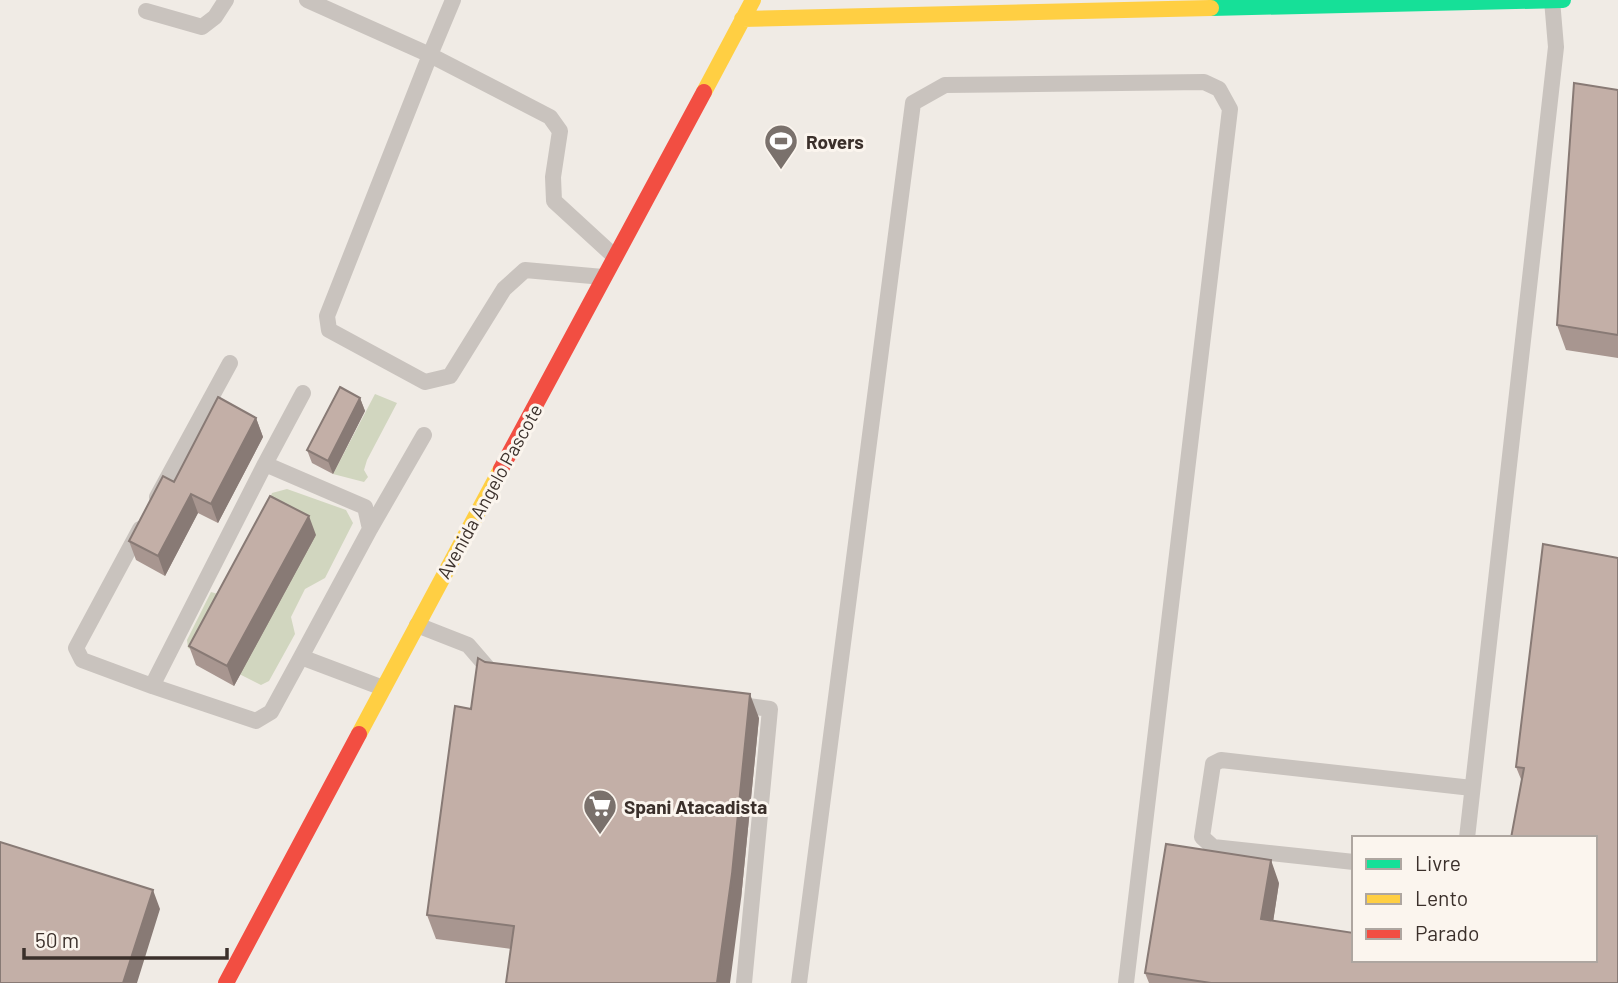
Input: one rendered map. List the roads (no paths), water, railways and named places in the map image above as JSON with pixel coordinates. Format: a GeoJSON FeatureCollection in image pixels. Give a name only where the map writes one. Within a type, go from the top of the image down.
{"type":"FeatureCollection","features":[{"type":"Feature","properties":{"kind":"street","name":"Avenida Angelo Pascote"},"geometry":{"type":"LineString","coordinates":[[226,983],[416,625],[606,278],[752,0]]}},
{"type":"Feature","properties":{"kind":"street"},"geometry":{"type":"LineString","coordinates":[[742,19],[1563,0]]}},
{"type":"Feature","properties":{"kind":"lane"},"geometry":{"type":"LineString","coordinates":[[146,10],[202,27],[215,17],[226,0]]}},
{"type":"Feature","properties":{"kind":"lane"},"geometry":{"type":"LineString","coordinates":[[307,0],[430,55],[551,117],[560,131],[553,177],[554,201],[616,258]]}},
{"type":"Feature","properties":{"kind":"lane"},"geometry":{"type":"LineString","coordinates":[[453,0],[327,316],[329,330],[425,382],[441,380],[450,376],[503,289],[525,270],[606,278]]}},
{"type":"Feature","properties":{"kind":"lane"},"geometry":{"type":"LineString","coordinates":[[1467,836],[1556,47],[1552,0]]}},
{"type":"Feature","properties":{"kind":"lane"},"geometry":{"type":"LineString","coordinates":[[799,983],[914,103],[945,85],[1204,82],[1219,89],[1230,109],[1126,983]]}},
{"type":"Feature","properties":{"kind":"lane"},"geometry":{"type":"LineString","coordinates":[[230,363],[76,648],[82,660],[256,721],[271,712],[370,528],[424,435]]}},
{"type":"Feature","properties":{"kind":"lane"},"geometry":{"type":"LineString","coordinates":[[152,686],[303,393]]}},
{"type":"Feature","properties":{"kind":"lane"},"geometry":{"type":"LineString","coordinates":[[265,464],[365,507],[370,528]]}},
{"type":"Feature","properties":{"kind":"lane"},"geometry":{"type":"LineString","coordinates":[[416,625],[468,645],[495,676],[507,678]]}},
{"type":"Feature","properties":{"kind":"lane"},"geometry":{"type":"LineString","coordinates":[[301,657],[383,688]]}},
{"type":"Feature","properties":{"kind":"lane"},"geometry":{"type":"LineString","coordinates":[[716,702],[770,709],[744,983]]}},
{"type":"Feature","properties":{"kind":"lane"},"geometry":{"type":"LineString","coordinates":[[1352,862],[1213,847],[1205,843],[1202,837],[1213,764],[1221,760],[1472,788]]}},
{"type":"Feature","properties":{"kind":"place","name":"Rovers"},"geometry":{"type":"Point","coordinates":[781,171]}},
{"type":"Feature","properties":{"kind":"place","name":"Spani Atacadista"},"geometry":{"type":"Point","coordinates":[600,836]}}]}
